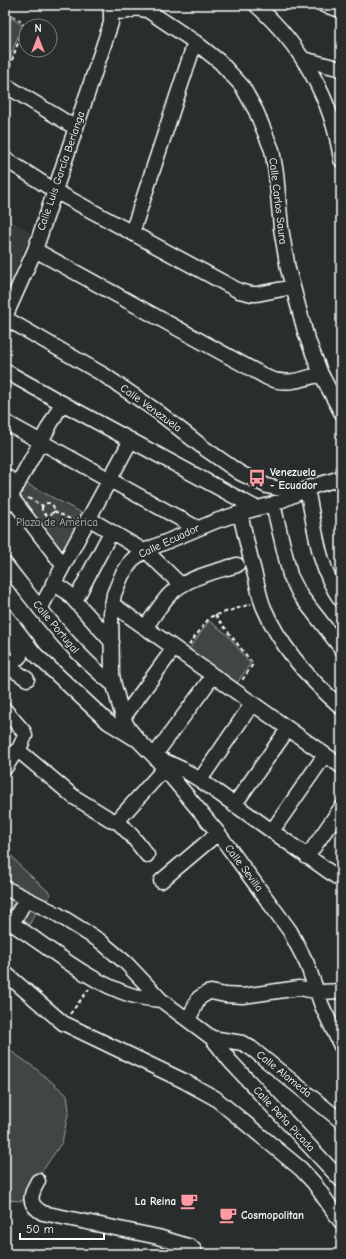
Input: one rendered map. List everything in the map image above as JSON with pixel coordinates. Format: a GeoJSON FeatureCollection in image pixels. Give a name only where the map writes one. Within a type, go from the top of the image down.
{"type":"FeatureCollection","features":[{"type":"Feature","properties":{"kind":"street"},"geometry":{"type":"LineString","coordinates":[[256,5],[280,29],[303,58],[321,91],[333,121],[341,160]]}},
{"type":"Feature","properties":{"kind":"street"},"geometry":{"type":"LineString","coordinates":[[324,5],[341,10]]}},
{"type":"Feature","properties":{"kind":"street","name":"Calle Carlos Saura"},"geometry":{"type":"LineString","coordinates":[[109,7],[115,11],[138,8],[195,42],[220,62],[242,86],[253,105],[265,130],[272,150],[276,173],[281,228],[288,269],[306,335],[321,374],[341,412]]}},
{"type":"Feature","properties":{"kind":"street","name":"Calle Luis García Berlanga"},"geometry":{"type":"LineString","coordinates":[[5,318],[35,250],[55,191],[111,23],[109,7]]}},
{"type":"Feature","properties":{"kind":"street"},"geometry":{"type":"LineString","coordinates":[[111,23],[138,8]]}},
{"type":"Feature","properties":{"kind":"street"},"geometry":{"type":"LineString","coordinates":[[132,233],[195,42]]}},
{"type":"Feature","properties":{"kind":"street"},"geometry":{"type":"LineString","coordinates":[[303,58],[341,69]]}},
{"type":"Feature","properties":{"kind":"street"},"geometry":{"type":"LineString","coordinates":[[5,85],[76,128]]}},
{"type":"Feature","properties":{"kind":"street"},"geometry":{"type":"LineString","coordinates":[[5,159],[55,191],[239,291],[258,294],[293,287]]}},
{"type":"Feature","properties":{"kind":"street"},"geometry":{"type":"LineString","coordinates":[[35,250],[276,382],[283,383],[321,374]]}},
{"type":"Feature","properties":{"kind":"street","name":"Calle Venezuela"},"geometry":{"type":"LineString","coordinates":[[5,318],[104,375],[158,412],[204,448],[240,473],[267,486],[303,491]]}},
{"type":"Feature","properties":{"kind":"street"},"geometry":{"type":"LineString","coordinates":[[5,371],[256,508]]}},
{"type":"Feature","properties":{"kind":"street"},"geometry":{"type":"LineString","coordinates":[[62,403],[8,502],[64,564]]}},
{"type":"Feature","properties":{"kind":"street"},"geometry":{"type":"LineString","coordinates":[[5,422],[197,528]]}},
{"type":"Feature","properties":{"kind":"street"},"geometry":{"type":"LineString","coordinates":[[40,609],[131,440]]}},
{"type":"Feature","properties":{"kind":"street"},"geometry":{"type":"LineString","coordinates":[[5,476],[18,484]]}},
{"type":"Feature","properties":{"kind":"street","name":"Calle Ecuador"},"geometry":{"type":"LineString","coordinates":[[154,756],[129,729],[123,718],[112,674],[112,604],[114,594],[122,575],[132,560],[144,551],[197,528],[240,513],[273,504],[303,491],[341,478]]}},
{"type":"Feature","properties":{"kind":"street"},"geometry":{"type":"LineString","coordinates":[[303,491],[323,562],[331,584],[341,600]]}},
{"type":"Feature","properties":{"kind":"street"},"geometry":{"type":"LineString","coordinates":[[273,504],[290,575],[300,595],[341,648]]}},
{"type":"Feature","properties":{"kind":"street"},"geometry":{"type":"LineString","coordinates":[[240,513],[262,601],[271,621],[290,652],[321,689],[341,707]]}},
{"type":"Feature","properties":{"kind":"street"},"geometry":{"type":"LineString","coordinates":[[86,522],[111,532],[144,551],[181,585]]}},
{"type":"Feature","properties":{"kind":"street"},"geometry":{"type":"LineString","coordinates":[[75,601],[111,532]]}},
{"type":"Feature","properties":{"kind":"street","name":"Calle Portugal"},"geometry":{"type":"LineString","coordinates":[[5,564],[76,652],[114,685]]}},
{"type":"Feature","properties":{"kind":"street"},"geometry":{"type":"LineString","coordinates":[[145,628],[165,600],[181,585],[193,579],[237,565]]}},
{"type":"Feature","properties":{"kind":"street"},"geometry":{"type":"LineString","coordinates":[[54,583],[67,592],[112,642]]}},
{"type":"Feature","properties":{"kind":"street"},"geometry":{"type":"LineString","coordinates":[[112,604],[341,766]]}},
{"type":"Feature","properties":{"kind":"street"},"geometry":{"type":"LineString","coordinates":[[8,619],[20,656],[7,668],[27,678]]}},
{"type":"Feature","properties":{"kind":"street"},"geometry":{"type":"LineString","coordinates":[[8,619],[35,654],[90,706],[108,722],[138,740]]}},
{"type":"Feature","properties":{"kind":"street"},"geometry":{"type":"LineString","coordinates":[[123,718],[178,651]]}},
{"type":"Feature","properties":{"kind":"street"},"geometry":{"type":"LineString","coordinates":[[213,676],[154,756],[182,769],[200,780],[341,880]]}},
{"type":"Feature","properties":{"kind":"street"},"geometry":{"type":"LineString","coordinates":[[200,780],[252,704]]}},
{"type":"Feature","properties":{"kind":"street"},"geometry":{"type":"LineString","coordinates":[[5,710],[24,732],[24,736],[18,751],[5,768]]}},
{"type":"Feature","properties":{"kind":"street"},"geometry":{"type":"LineString","coordinates":[[234,805],[288,729]]}},
{"type":"Feature","properties":{"kind":"street"},"geometry":{"type":"LineString","coordinates":[[18,751],[74,797],[110,820],[117,821],[132,836],[147,855]]}},
{"type":"Feature","properties":{"kind":"street"},"geometry":{"type":"LineString","coordinates":[[272,831],[325,755]]}},
{"type":"Feature","properties":{"kind":"street","name":"Calle Sevilla"},"geometry":{"type":"LineString","coordinates":[[154,756],[218,833],[290,931],[308,964],[322,1006],[341,1046]]}},
{"type":"Feature","properties":{"kind":"street"},"geometry":{"type":"LineString","coordinates":[[117,821],[164,769]]}},
{"type":"Feature","properties":{"kind":"street"},"geometry":{"type":"LineString","coordinates":[[307,857],[341,808]]}},
{"type":"Feature","properties":{"kind":"street"},"geometry":{"type":"LineString","coordinates":[[161,882],[218,833]]}},
{"type":"Feature","properties":{"kind":"street"},"geometry":{"type":"LineString","coordinates":[[5,888],[41,905],[100,941],[126,963],[161,1000],[212,1038]]}},
{"type":"Feature","properties":{"kind":"street"},"geometry":{"type":"LineString","coordinates":[[26,899],[8,922],[97,980],[131,995],[161,1000]]}},
{"type":"Feature","properties":{"kind":"street"},"geometry":{"type":"LineString","coordinates":[[5,973],[63,1023],[178,1078],[215,1098],[301,1169],[314,1183],[341,1222]]}},
{"type":"Feature","properties":{"kind":"street"},"geometry":{"type":"LineString","coordinates":[[188,1020],[199,998],[211,992],[243,996],[299,988],[317,991],[341,991]]}},
{"type":"Feature","properties":{"kind":"street","name":"Calle Alameda"},"geometry":{"type":"LineString","coordinates":[[212,1038],[242,1044],[251,1048],[341,1121]]}},
{"type":"Feature","properties":{"kind":"street","name":"Calle Peña Picada"},"geometry":{"type":"LineString","coordinates":[[212,1038],[227,1058],[341,1180]]}},
{"type":"Feature","properties":{"kind":"street"},"geometry":{"type":"LineString","coordinates":[[227,1058],[230,1049],[242,1044]]}},
{"type":"Feature","properties":{"kind":"street"},"geometry":{"type":"LineString","coordinates":[[38,1181],[31,1197],[34,1205],[43,1213],[158,1237],[191,1247],[194,1250],[193,1254]]}},
{"type":"Feature","properties":{"kind":"path"},"geometry":{"type":"LineString","coordinates":[[5,13],[20,20],[24,26],[5,80]]}},
{"type":"Feature","properties":{"kind":"path"},"geometry":{"type":"LineString","coordinates":[[47,503],[51,503],[54,506],[54,511],[51,514],[47,514],[42,511],[42,506],[47,503]]}},
{"type":"Feature","properties":{"kind":"path"},"geometry":{"type":"LineString","coordinates":[[54,511],[86,522]]}},
{"type":"Feature","properties":{"kind":"path"},"geometry":{"type":"LineString","coordinates":[[178,651],[210,617],[262,601]]}},
{"type":"Feature","properties":{"kind":"path"},"geometry":{"type":"LineString","coordinates":[[215,616],[253,664],[235,692]]}},
{"type":"Feature","properties":{"kind":"path"},"geometry":{"type":"LineString","coordinates":[[63,1023],[97,980]]}},
{"type":"Feature","properties":{"kind":"shaded area"},"geometry":{"type":"Polygon","coordinates":[[[5,217],[31,233],[5,296],[5,217]]]}},
{"type":"Feature","properties":{"kind":"shaded area"},"geometry":{"type":"Polygon","coordinates":[[[5,634],[13,659],[5,663],[5,634]]]}},
{"type":"Feature","properties":{"kind":"green space"},"geometry":{"type":"Polygon","coordinates":[[[5,15],[18,22],[18,37],[5,71],[5,15]]]}},
{"type":"Feature","properties":{"kind":"green space","name":"Plaza de América"},"geometry":{"type":"Polygon","coordinates":[[[25,483],[84,514],[60,557],[15,501],[25,483]]]}},
{"type":"Feature","properties":{"kind":"green space"},"geometry":{"type":"Polygon","coordinates":[[[209,621],[228,635],[250,664],[235,686],[188,651],[209,621]]]}},
{"type":"Feature","properties":{"kind":"green space"},"geometry":{"type":"Polygon","coordinates":[[[5,848],[22,868],[51,894],[44,905],[5,884],[5,848]]]}},
{"type":"Feature","properties":{"kind":"green space"},"geometry":{"type":"Polygon","coordinates":[[[5,891],[19,900],[14,915],[5,917],[5,891]]]}},
{"type":"Feature","properties":{"kind":"green space"},"geometry":{"type":"Polygon","coordinates":[[[24,907],[39,907],[26,930],[18,920],[24,907]]]}},
{"type":"Feature","properties":{"kind":"green space"},"geometry":{"type":"Polygon","coordinates":[[[5,1047],[35,1068],[67,1095],[69,1110],[62,1142],[22,1201],[5,1200],[5,1047]]]}},
{"type":"Feature","properties":{"kind":"place","name":"Venezuela - Ecuador"},"geometry":{"type":"Point","coordinates":[257,478]}},
{"type":"Feature","properties":{"kind":"place","name":"La Reina"},"geometry":{"type":"Point","coordinates":[189,1201]}},
{"type":"Feature","properties":{"kind":"place","name":"Cosmopolitan"},"geometry":{"type":"Point","coordinates":[228,1215]}}]}
